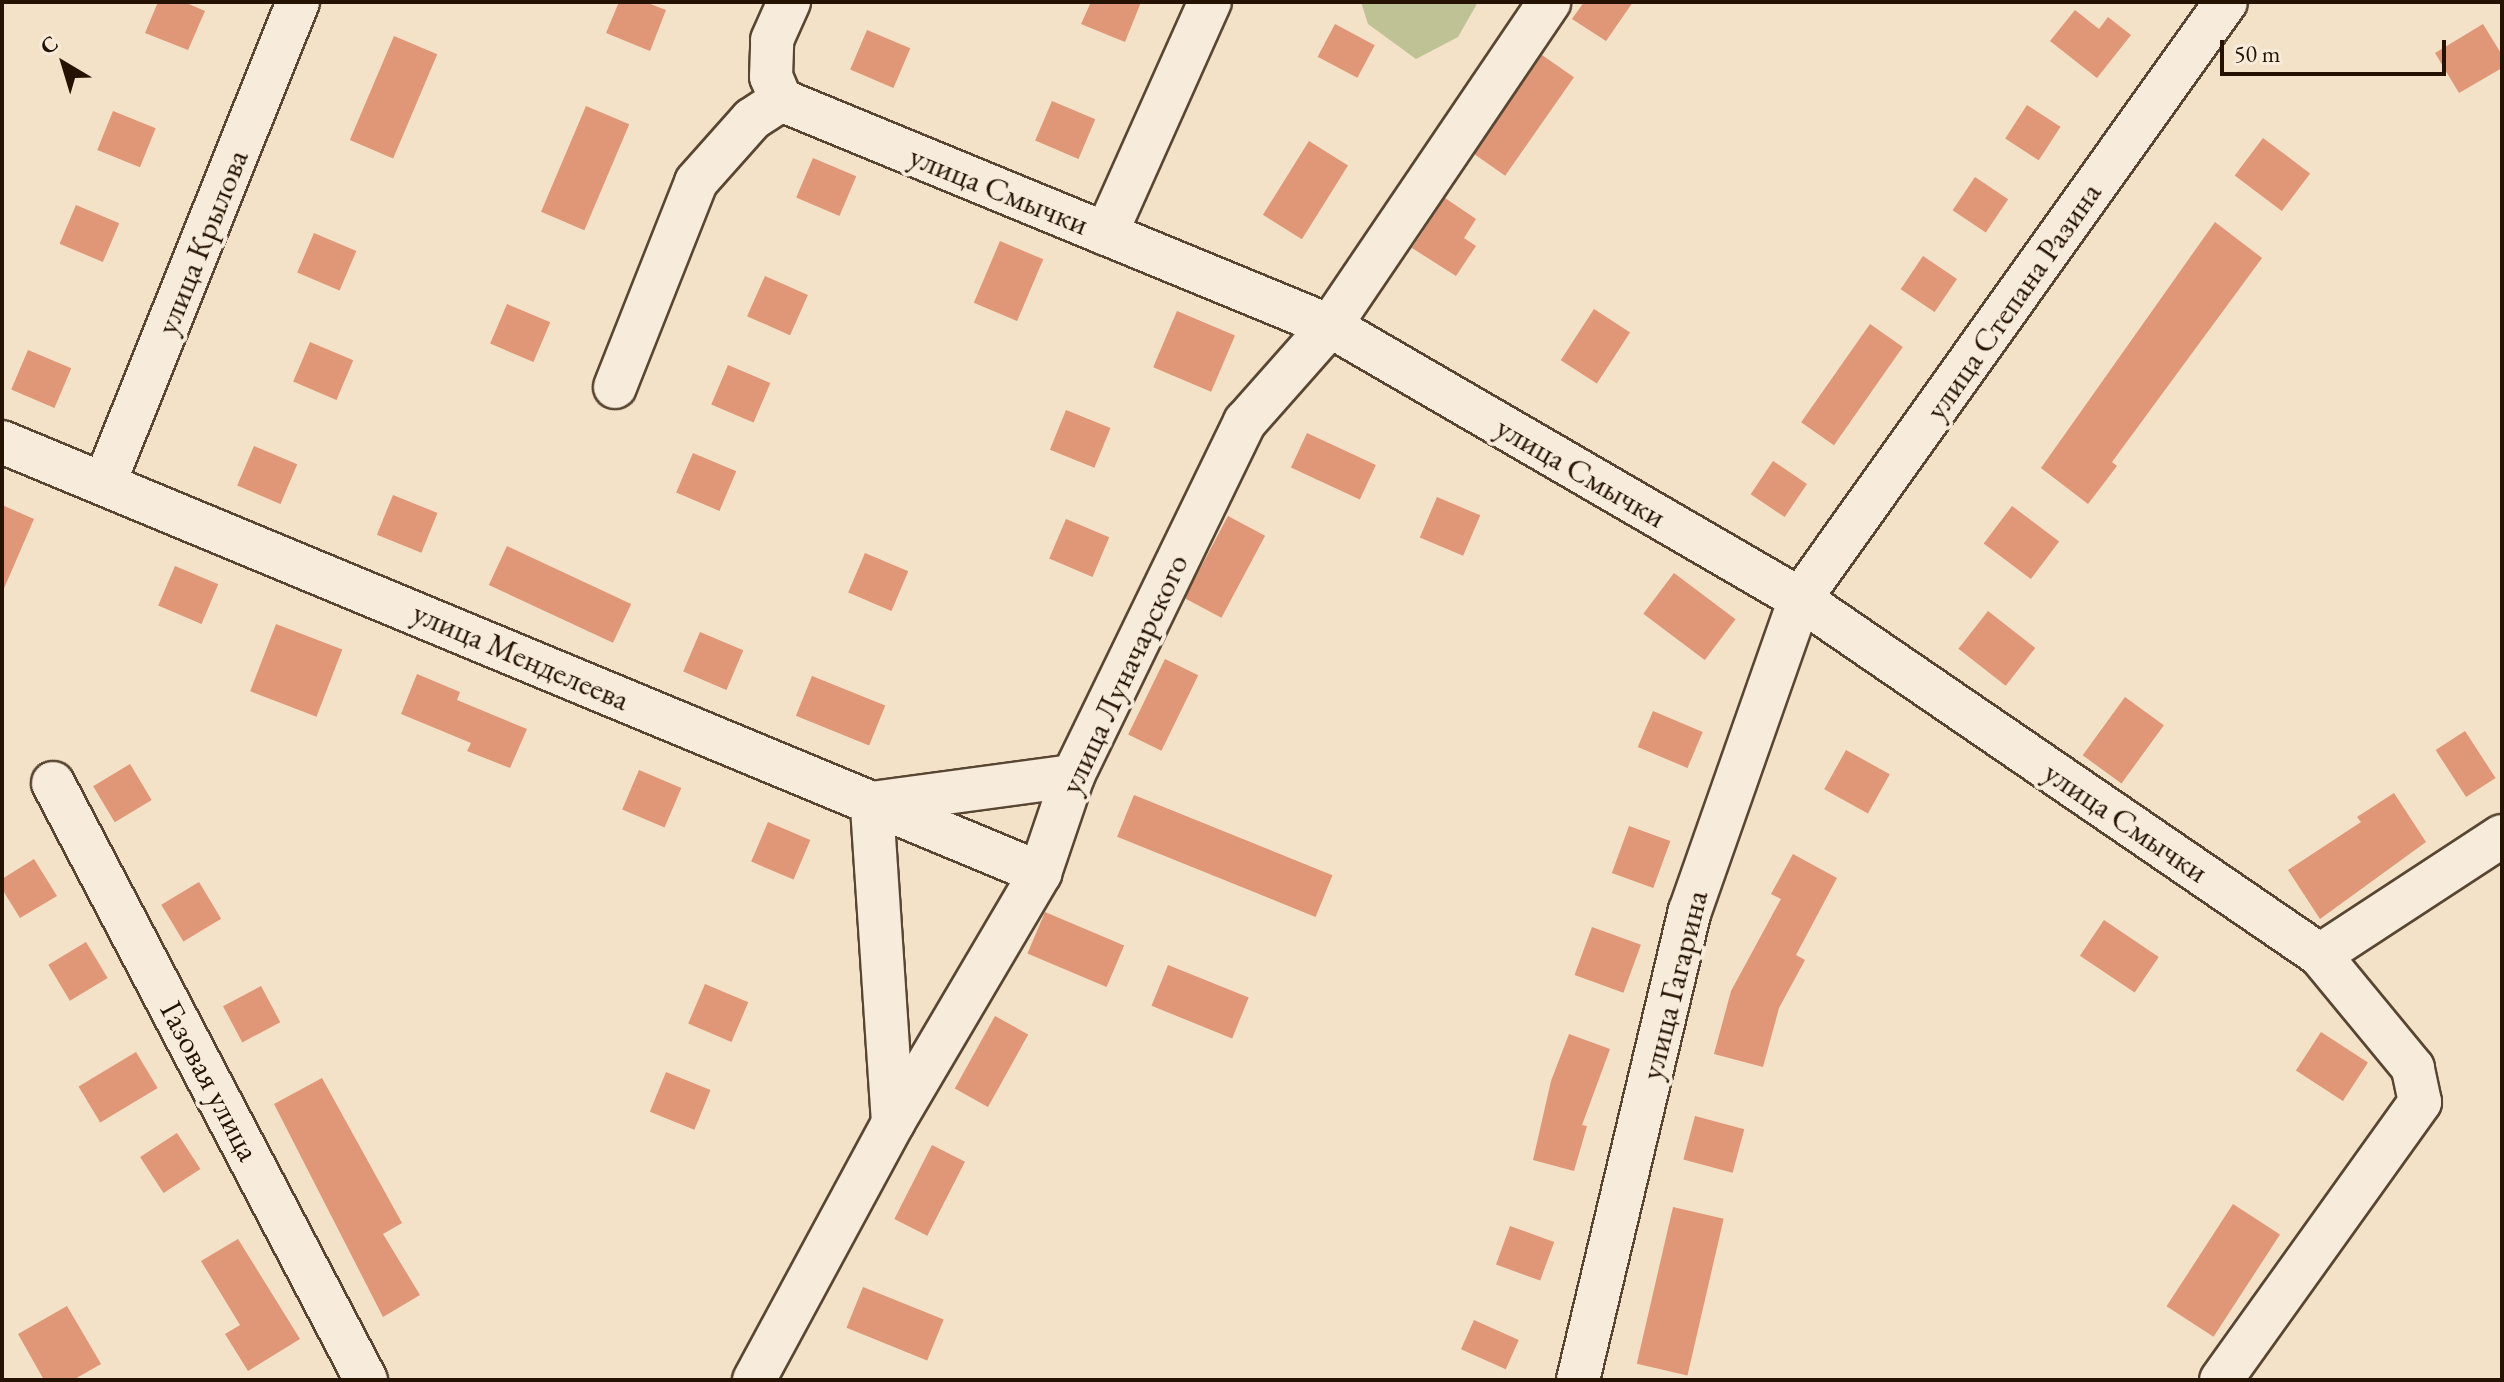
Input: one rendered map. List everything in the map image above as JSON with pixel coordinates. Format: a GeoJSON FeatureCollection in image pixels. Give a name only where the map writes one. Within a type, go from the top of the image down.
{"type":"FeatureCollection","features":[{"type":"Feature","properties":{"kind":"street","name":"улица Крылова"},"geometry":{"type":"LineString","coordinates":[[105,482],[298,2]]}},
{"type":"Feature","properties":{"kind":"street"},"geometry":{"type":"LineString","coordinates":[[615,387],[696,182],[752,119],[781,100],[771,77],[772,40],[789,2]]}},
{"type":"Feature","properties":{"kind":"street"},"geometry":{"type":"LineString","coordinates":[[1106,234],[1210,2]]}},
{"type":"Feature","properties":{"kind":"street","name":"улица Луначарского"},"geometry":{"type":"LineString","coordinates":[[754,1380],[893,1123],[1040,873],[1073,776],[1245,422],[1330,326],[1549,2]]}},
{"type":"Feature","properties":{"kind":"street","name":"улица Степана Разина"},"geometry":{"type":"LineString","coordinates":[[1800,599],[2226,2]]}},
{"type":"Feature","properties":{"kind":"street","name":"улица Смычки"},"geometry":{"type":"LineString","coordinates":[[781,100],[1330,326],[1800,599],[2320,955],[2413,1068],[2420,1102],[2221,1380]]}},
{"type":"Feature","properties":{"kind":"street","name":"улица Менделеева"},"geometry":{"type":"LineString","coordinates":[[2,442],[105,482],[1040,873]]}},
{"type":"Feature","properties":{"kind":"street","name":"улица Гагарина"},"geometry":{"type":"LineString","coordinates":[[1578,1380],[1690,911],[1800,599]]}},
{"type":"Feature","properties":{"kind":"street"},"geometry":{"type":"LineString","coordinates":[[893,1123],[872,803],[1073,776]]}},
{"type":"Feature","properties":{"kind":"street","name":"Газовая улица"},"geometry":{"type":"LineString","coordinates":[[53,783],[366,1380]]}},
{"type":"Feature","properties":{"kind":"street"},"geometry":{"type":"LineString","coordinates":[[2320,955],[2502,836]]}},
{"type":"Feature","properties":{"kind":"green space"},"geometry":{"type":"Polygon","coordinates":[[[1361,2],[1478,2],[1458,37],[1416,59],[1368,24],[1361,2]]]}},
{"type":"Feature","properties":{"kind":"building"},"geometry":{"type":"Polygon","coordinates":[[[158,2],[184,2],[205,11],[188,50],[145,33],[158,2]]]}},
{"type":"Feature","properties":{"kind":"building"},"geometry":{"type":"Polygon","coordinates":[[[619,2],[645,2],[666,10],[650,51],[606,33],[619,2]]]}},
{"type":"Feature","properties":{"kind":"building"},"geometry":{"type":"Polygon","coordinates":[[[1091,2],[1141,2],[1125,42],[1081,24],[1091,2]]]}},
{"type":"Feature","properties":{"kind":"building"},"geometry":{"type":"Polygon","coordinates":[[[1584,2],[1633,2],[1606,41],[1572,19],[1584,2]]]}},
{"type":"Feature","properties":{"kind":"building"},"geometry":{"type":"Polygon","coordinates":[[[2075,10],[2099,29],[2108,17],[2131,35],[2097,78],[2050,41],[2075,10]]]}},
{"type":"Feature","properties":{"kind":"building"},"geometry":{"type":"Polygon","coordinates":[[[1335,24],[1375,45],[1357,78],[1318,57],[1335,24]]]}},
{"type":"Feature","properties":{"kind":"building"},"geometry":{"type":"Polygon","coordinates":[[[2483,24],[2502,55],[2502,68],[2459,93],[2435,53],[2483,24]]]}},
{"type":"Feature","properties":{"kind":"building"},"geometry":{"type":"Polygon","coordinates":[[[867,30],[910,48],[893,88],[850,70],[867,30]]]}},
{"type":"Feature","properties":{"kind":"building"},"geometry":{"type":"Polygon","coordinates":[[[394,36],[437,54],[393,158],[350,140],[394,36]]]}},
{"type":"Feature","properties":{"kind":"building"},"geometry":{"type":"Polygon","coordinates":[[[1542,55],[1574,77],[1505,176],[1473,153],[1542,55]]]}},
{"type":"Feature","properties":{"kind":"building"},"geometry":{"type":"Polygon","coordinates":[[[1052,101],[1095,119],[1078,159],[1035,141],[1052,101]]]}},
{"type":"Feature","properties":{"kind":"building"},"geometry":{"type":"Polygon","coordinates":[[[2027,105],[2061,127],[2039,160],[2005,139],[2027,105]]]}},
{"type":"Feature","properties":{"kind":"building"},"geometry":{"type":"Polygon","coordinates":[[[586,106],[629,124],[584,230],[541,212],[586,106]]]}},
{"type":"Feature","properties":{"kind":"building"},"geometry":{"type":"Polygon","coordinates":[[[113,111],[156,128],[140,167],[97,150],[113,111]]]}},
{"type":"Feature","properties":{"kind":"building"},"geometry":{"type":"Polygon","coordinates":[[[2263,138],[2310,174],[2282,211],[2235,176],[2263,138]]]}},
{"type":"Feature","properties":{"kind":"building"},"geometry":{"type":"Polygon","coordinates":[[[1309,141],[1348,165],[1302,239],[1263,215],[1309,141]]]}},
{"type":"Feature","properties":{"kind":"building"},"geometry":{"type":"Polygon","coordinates":[[[813,158],[856,176],[839,216],[796,198],[813,158]]]}},
{"type":"Feature","properties":{"kind":"building"},"geometry":{"type":"Polygon","coordinates":[[[1975,177],[2008,199],[1986,233],[1953,210],[1975,177]]]}},
{"type":"Feature","properties":{"kind":"building"},"geometry":{"type":"Polygon","coordinates":[[[1445,198],[1476,219],[1464,238],[1476,246],[1456,276],[1412,248],[1445,198]]]}},
{"type":"Feature","properties":{"kind":"building"},"geometry":{"type":"Polygon","coordinates":[[[76,205],[119,223],[103,262],[60,244],[76,205]]]}},
{"type":"Feature","properties":{"kind":"building"},"geometry":{"type":"Polygon","coordinates":[[[2215,222],[2262,258],[2112,462],[2117,466],[2088,504],[2041,468],[2215,222]]]}},
{"type":"Feature","properties":{"kind":"building"},"geometry":{"type":"Polygon","coordinates":[[[314,233],[356,251],[340,291],[297,273],[314,233]]]}},
{"type":"Feature","properties":{"kind":"building"},"geometry":{"type":"Polygon","coordinates":[[[1000,241],[1043,259],[1017,321],[974,303],[1000,241]]]}},
{"type":"Feature","properties":{"kind":"building"},"geometry":{"type":"Polygon","coordinates":[[[1923,256],[1957,279],[1935,312],[1901,289],[1923,256]]]}},
{"type":"Feature","properties":{"kind":"building"},"geometry":{"type":"Polygon","coordinates":[[[765,276],[808,295],[790,335],[747,316],[765,276]]]}},
{"type":"Feature","properties":{"kind":"building"},"geometry":{"type":"Polygon","coordinates":[[[507,304],[550,322],[533,362],[490,344],[507,304]]]}},
{"type":"Feature","properties":{"kind":"building"},"geometry":{"type":"Polygon","coordinates":[[[1594,309],[1630,332],[1597,384],[1561,360],[1594,309]]]}},
{"type":"Feature","properties":{"kind":"building"},"geometry":{"type":"Polygon","coordinates":[[[1177,311],[1235,336],[1211,392],[1153,367],[1177,311]]]}},
{"type":"Feature","properties":{"kind":"building"},"geometry":{"type":"Polygon","coordinates":[[[1870,324],[1903,347],[1834,445],[1801,422],[1870,324]]]}},
{"type":"Feature","properties":{"kind":"building"},"geometry":{"type":"Polygon","coordinates":[[[310,342],[353,360],[336,400],[293,382],[310,342]]]}},
{"type":"Feature","properties":{"kind":"building"},"geometry":{"type":"Polygon","coordinates":[[[28,350],[71,368],[54,408],[11,390],[28,350]]]}},
{"type":"Feature","properties":{"kind":"building"},"geometry":{"type":"Polygon","coordinates":[[[728,365],[770,383],[754,423],[711,405],[728,365]]]}},
{"type":"Feature","properties":{"kind":"building"},"geometry":{"type":"Polygon","coordinates":[[[1066,410],[1111,428],[1094,468],[1050,450],[1066,410]]]}},
{"type":"Feature","properties":{"kind":"building"},"geometry":{"type":"Polygon","coordinates":[[[1307,433],[1376,465],[1360,500],[1291,467],[1307,433]]]}},
{"type":"Feature","properties":{"kind":"building"},"geometry":{"type":"Polygon","coordinates":[[[254,446],[297,464],[280,504],[237,486],[254,446]]]}},
{"type":"Feature","properties":{"kind":"building"},"geometry":{"type":"Polygon","coordinates":[[[693,453],[736,471],[719,511],[676,493],[693,453]]]}},
{"type":"Feature","properties":{"kind":"building"},"geometry":{"type":"Polygon","coordinates":[[[1773,461],[1807,484],[1785,517],[1751,494],[1773,461]]]}},
{"type":"Feature","properties":{"kind":"building"},"geometry":{"type":"Polygon","coordinates":[[[393,495],[438,513],[421,553],[377,535],[393,495]]]}},
{"type":"Feature","properties":{"kind":"building"},"geometry":{"type":"Polygon","coordinates":[[[1437,497],[1480,515],[1463,556],[1420,538],[1437,497]]]}},
{"type":"Feature","properties":{"kind":"building"},"geometry":{"type":"Polygon","coordinates":[[[2,505],[34,519],[2,593],[2,505]]]}},
{"type":"Feature","properties":{"kind":"building"},"geometry":{"type":"Polygon","coordinates":[[[2012,506],[2059,542],[2031,579],[1984,544],[2012,506]]]}},
{"type":"Feature","properties":{"kind":"building"},"geometry":{"type":"Polygon","coordinates":[[[1228,516],[1265,536],[1221,618],[1184,598],[1228,516]]]}},
{"type":"Feature","properties":{"kind":"building"},"geometry":{"type":"Polygon","coordinates":[[[1066,519],[1109,537],[1092,577],[1049,559],[1066,519]]]}},
{"type":"Feature","properties":{"kind":"building"},"geometry":{"type":"Polygon","coordinates":[[[507,546],[631,604],[613,643],[489,585],[507,546]]]}},
{"type":"Feature","properties":{"kind":"building"},"geometry":{"type":"Polygon","coordinates":[[[865,553],[908,571],[891,611],[848,593],[865,553]]]}},
{"type":"Feature","properties":{"kind":"building"},"geometry":{"type":"Polygon","coordinates":[[[175,566],[218,584],[201,624],[158,606],[175,566]]]}},
{"type":"Feature","properties":{"kind":"building"},"geometry":{"type":"Polygon","coordinates":[[[1674,573],[1735,619],[1705,660],[1643,614],[1674,573]]]}},
{"type":"Feature","properties":{"kind":"building"},"geometry":{"type":"Polygon","coordinates":[[[1988,611],[2035,648],[2006,686],[1958,649],[1988,611]]]}},
{"type":"Feature","properties":{"kind":"building"},"geometry":{"type":"Polygon","coordinates":[[[276,624],[342,649],[316,717],[250,691],[276,624]]]}},
{"type":"Feature","properties":{"kind":"building"},"geometry":{"type":"Polygon","coordinates":[[[700,632],[743,650],[726,690],[683,672],[700,632]]]}},
{"type":"Feature","properties":{"kind":"building"},"geometry":{"type":"Polygon","coordinates":[[[1165,659],[1198,675],[1161,751],[1128,734],[1165,659]]]}},
{"type":"Feature","properties":{"kind":"building"},"geometry":{"type":"Polygon","coordinates":[[[417,674],[460,692],[457,700],[527,729],[510,768],[467,751],[471,743],[401,714],[417,674]]]}},
{"type":"Feature","properties":{"kind":"building"},"geometry":{"type":"Polygon","coordinates":[[[812,676],[885,706],[869,745],[796,716],[812,676]]]}},
{"type":"Feature","properties":{"kind":"building"},"geometry":{"type":"Polygon","coordinates":[[[2125,697],[2164,725],[2122,783],[2083,755],[2125,697]]]}},
{"type":"Feature","properties":{"kind":"building"},"geometry":{"type":"Polygon","coordinates":[[[1653,711],[1703,732],[1687,768],[1638,747],[1653,711]]]}},
{"type":"Feature","properties":{"kind":"building"},"geometry":{"type":"Polygon","coordinates":[[[2465,731],[2495,778],[2466,797],[2436,750],[2465,731]]]}},
{"type":"Feature","properties":{"kind":"building"},"geometry":{"type":"Polygon","coordinates":[[[1846,750],[1890,774],[1868,814],[1824,789],[1846,750]]]}},
{"type":"Feature","properties":{"kind":"building"},"geometry":{"type":"Polygon","coordinates":[[[130,764],[152,800],[115,822],[93,786],[130,764]]]}},
{"type":"Feature","properties":{"kind":"building"},"geometry":{"type":"Polygon","coordinates":[[[639,770],[681,788],[665,828],[622,810],[639,770]]]}},
{"type":"Feature","properties":{"kind":"building"},"geometry":{"type":"Polygon","coordinates":[[[2394,793],[2426,842],[2320,919],[2288,870],[2361,822],[2357,817],[2394,793]]]}},
{"type":"Feature","properties":{"kind":"building"},"geometry":{"type":"Polygon","coordinates":[[[1134,795],[1332,875],[1316,917],[1117,837],[1134,795]]]}},
{"type":"Feature","properties":{"kind":"building"},"geometry":{"type":"Polygon","coordinates":[[[768,822],[810,840],[794,880],[751,862],[768,822]]]}},
{"type":"Feature","properties":{"kind":"building"},"geometry":{"type":"Polygon","coordinates":[[[1629,826],[1670,841],[1653,888],[1612,873],[1629,826]]]}},
{"type":"Feature","properties":{"kind":"building"},"geometry":{"type":"Polygon","coordinates":[[[1793,854],[1837,878],[1796,955],[1805,960],[1779,1008],[1763,1067],[1714,1054],[1731,991],[1781,899],[1771,894],[1793,854]]]}},
{"type":"Feature","properties":{"kind":"building"},"geometry":{"type":"Polygon","coordinates":[[[34,859],[57,896],[20,918],[2,889],[2,879],[34,859]]]}},
{"type":"Feature","properties":{"kind":"building"},"geometry":{"type":"Polygon","coordinates":[[[199,882],[221,919],[183,942],[161,905],[199,882]]]}},
{"type":"Feature","properties":{"kind":"building"},"geometry":{"type":"Polygon","coordinates":[[[1045,912],[1124,946],[1107,987],[1027,953],[1045,912]]]}},
{"type":"Feature","properties":{"kind":"building"},"geometry":{"type":"Polygon","coordinates":[[[2104,920],[2159,957],[2135,993],[2080,956],[2104,920]]]}},
{"type":"Feature","properties":{"kind":"building"},"geometry":{"type":"Polygon","coordinates":[[[1592,927],[1641,945],[1623,993],[1575,975],[1592,927]]]}},
{"type":"Feature","properties":{"kind":"building"},"geometry":{"type":"Polygon","coordinates":[[[86,942],[108,978],[70,1001],[48,965],[86,942]]]}},
{"type":"Feature","properties":{"kind":"building"},"geometry":{"type":"Polygon","coordinates":[[[1168,965],[1249,998],[1232,1038],[1152,1006],[1168,965]]]}},
{"type":"Feature","properties":{"kind":"building"},"geometry":{"type":"Polygon","coordinates":[[[705,984],[748,1002],[731,1042],[688,1024],[705,984]]]}},
{"type":"Feature","properties":{"kind":"building"},"geometry":{"type":"Polygon","coordinates":[[[261,986],[280,1022],[242,1042],[223,1006],[261,986]]]}},
{"type":"Feature","properties":{"kind":"building"},"geometry":{"type":"Polygon","coordinates":[[[995,1016],[1028,1034],[988,1107],[955,1089],[995,1016]]]}},
{"type":"Feature","properties":{"kind":"building"},"geometry":{"type":"Polygon","coordinates":[[[2321,1032],[2368,1062],[2343,1101],[2296,1071],[2321,1032]]]}},
{"type":"Feature","properties":{"kind":"building"},"geometry":{"type":"Polygon","coordinates":[[[1569,1034],[1610,1049],[1582,1125],[1587,1126],[1574,1171],[1533,1160],[1551,1081],[1569,1034]]]}},
{"type":"Feature","properties":{"kind":"building"},"geometry":{"type":"Polygon","coordinates":[[[136,1052],[158,1088],[100,1123],[79,1087],[136,1052]]]}},
{"type":"Feature","properties":{"kind":"building"},"geometry":{"type":"Polygon","coordinates":[[[666,1072],[711,1090],[694,1130],[650,1112],[666,1072]]]}},
{"type":"Feature","properties":{"kind":"building"},"geometry":{"type":"Polygon","coordinates":[[[322,1078],[402,1223],[383,1234],[420,1295],[383,1317],[274,1104],[322,1078]]]}},
{"type":"Feature","properties":{"kind":"building"},"geometry":{"type":"Polygon","coordinates":[[[1695,1116],[1744,1129],[1733,1173],[1683,1159],[1695,1116]]]}},
{"type":"Feature","properties":{"kind":"building"},"geometry":{"type":"Polygon","coordinates":[[[177,1133],[200,1169],[164,1193],[140,1157],[177,1133]]]}},
{"type":"Feature","properties":{"kind":"building"},"geometry":{"type":"Polygon","coordinates":[[[932,1145],[965,1162],[927,1236],[894,1219],[932,1145]]]}},
{"type":"Feature","properties":{"kind":"building"},"geometry":{"type":"Polygon","coordinates":[[[2233,1204],[2280,1234],[2214,1337],[2167,1306],[2233,1204]]]}},
{"type":"Feature","properties":{"kind":"building"},"geometry":{"type":"Polygon","coordinates":[[[1673,1207],[1724,1219],[1687,1376],[1637,1364],[1673,1207]]]}},
{"type":"Feature","properties":{"kind":"building"},"geometry":{"type":"Polygon","coordinates":[[[1510,1226],[1554,1242],[1540,1281],[1496,1265],[1510,1226]]]}},
{"type":"Feature","properties":{"kind":"building"},"geometry":{"type":"Polygon","coordinates":[[[238,1239],[300,1339],[248,1371],[225,1334],[240,1325],[201,1261],[238,1239]]]}},
{"type":"Feature","properties":{"kind":"building"},"geometry":{"type":"Polygon","coordinates":[[[863,1287],[944,1320],[927,1360],[847,1328],[863,1287]]]}},
{"type":"Feature","properties":{"kind":"building"},"geometry":{"type":"Polygon","coordinates":[[[67,1306],[101,1364],[73,1380],[44,1380],[18,1334],[67,1306]]]}},
{"type":"Feature","properties":{"kind":"building"},"geometry":{"type":"Polygon","coordinates":[[[1474,1320],[1519,1340],[1506,1369],[1461,1349],[1474,1320]]]}}]}
